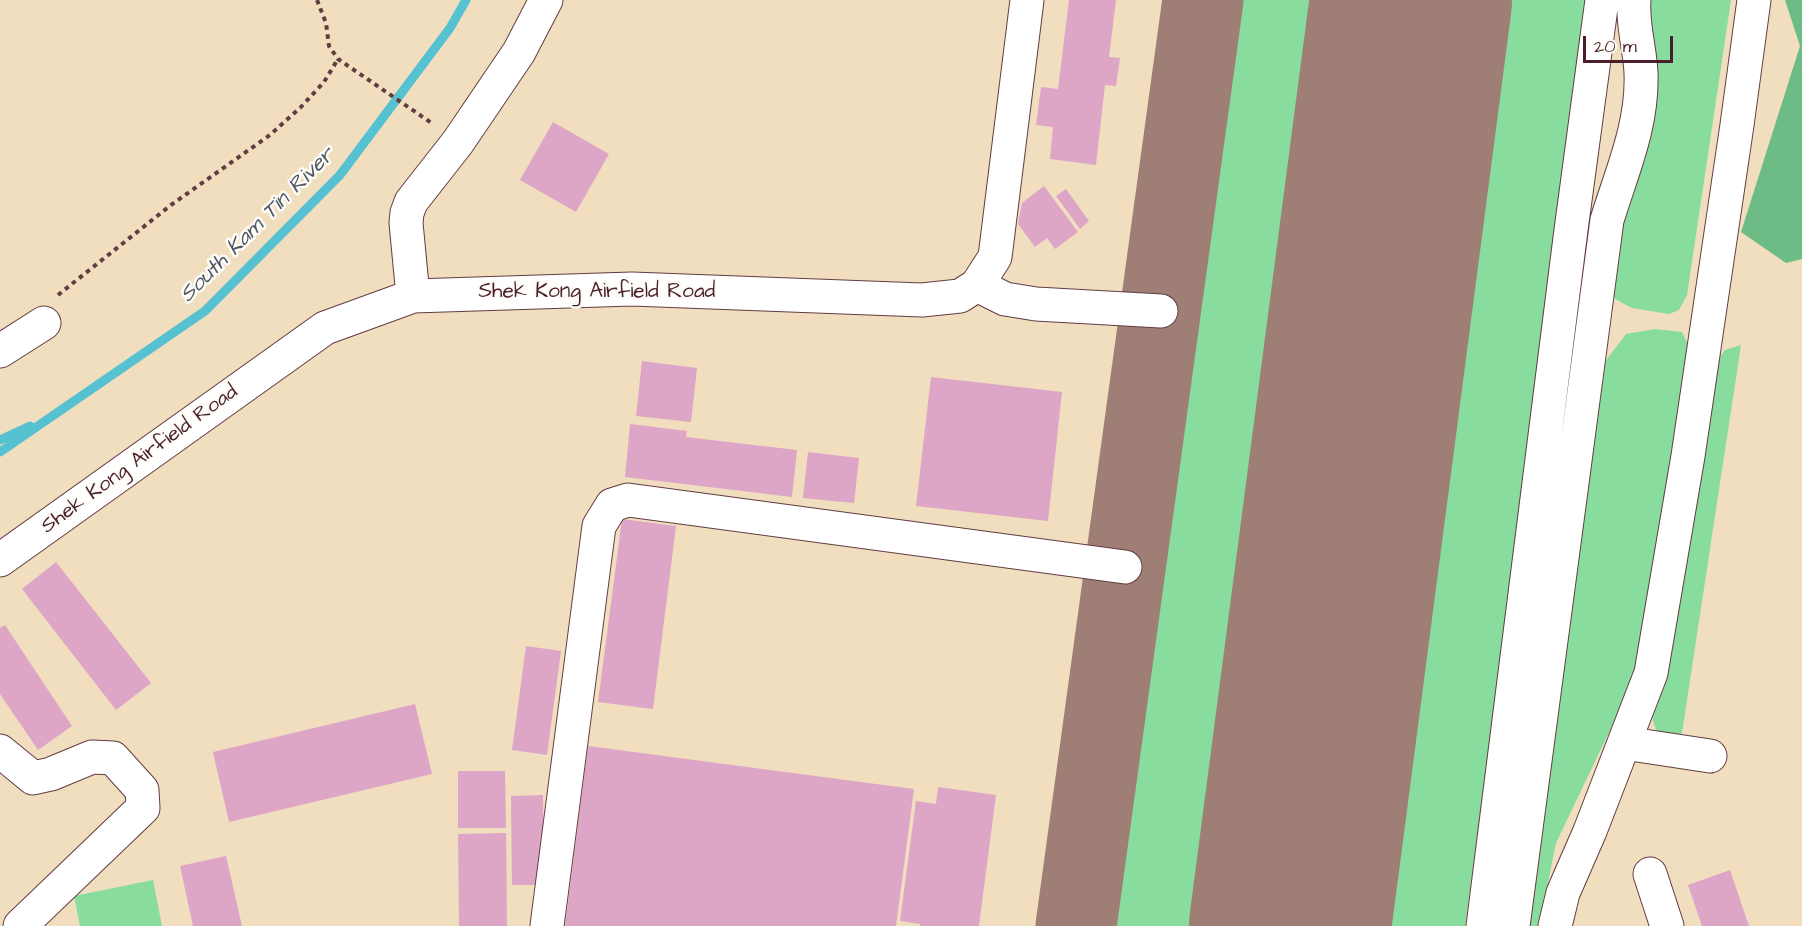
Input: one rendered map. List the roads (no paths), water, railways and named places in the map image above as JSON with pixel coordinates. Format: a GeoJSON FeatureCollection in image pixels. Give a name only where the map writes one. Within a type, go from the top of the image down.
{"type":"FeatureCollection","features":[{"type":"Feature","properties":{"kind":"street"},"geometry":{"type":"LineString","coordinates":[[413,296],[406,223],[411,202],[458,142],[519,52],[546,0]]}},
{"type":"Feature","properties":{"kind":"street"},"geometry":{"type":"LineString","coordinates":[[1028,0],[995,257],[977,285],[1005,299],[1035,304],[1161,311]]}},
{"type":"Feature","properties":{"kind":"street"},"geometry":{"type":"LineString","coordinates":[[1482,926],[1602,0]]}},
{"type":"Feature","properties":{"kind":"street"},"geometry":{"type":"LineString","coordinates":[[1513,926],[1607,220],[1637,130],[1641,73],[1633,23],[1634,0]]}},
{"type":"Feature","properties":{"kind":"street"},"geometry":{"type":"LineString","coordinates":[[1555,926],[1563,892],[1651,673],[1693,420],[1754,0]]}},
{"type":"Feature","properties":{"kind":"street","name":"Shek Kong Airfield Road"},"geometry":{"type":"LineString","coordinates":[[0,560],[325,327],[413,296],[632,289],[922,300],[960,296],[977,285]]}},
{"type":"Feature","properties":{"kind":"street"},"geometry":{"type":"LineString","coordinates":[[0,351],[44,323]]}},
{"type":"Feature","properties":{"kind":"street"},"geometry":{"type":"LineString","coordinates":[[547,926],[599,526],[612,505],[628,500],[1125,567]]}},
{"type":"Feature","properties":{"kind":"street"},"geometry":{"type":"LineString","coordinates":[[1624,742],[1710,756]]}},
{"type":"Feature","properties":{"kind":"street"},"geometry":{"type":"LineString","coordinates":[[0,751],[33,778],[51,774],[92,757],[114,758],[142,789],[143,807],[20,926]]}},
{"type":"Feature","properties":{"kind":"street"},"geometry":{"type":"LineString","coordinates":[[1650,874],[1667,926]]}},
{"type":"Feature","properties":{"kind":"waterway","name":"South Kam Tin River"},"geometry":{"type":"LineString","coordinates":[[0,452],[205,311],[340,175],[450,28],[466,0]]}},
{"type":"Feature","properties":{"kind":"waterway"},"geometry":{"type":"LineString","coordinates":[[0,440],[30,426]]}}]}
